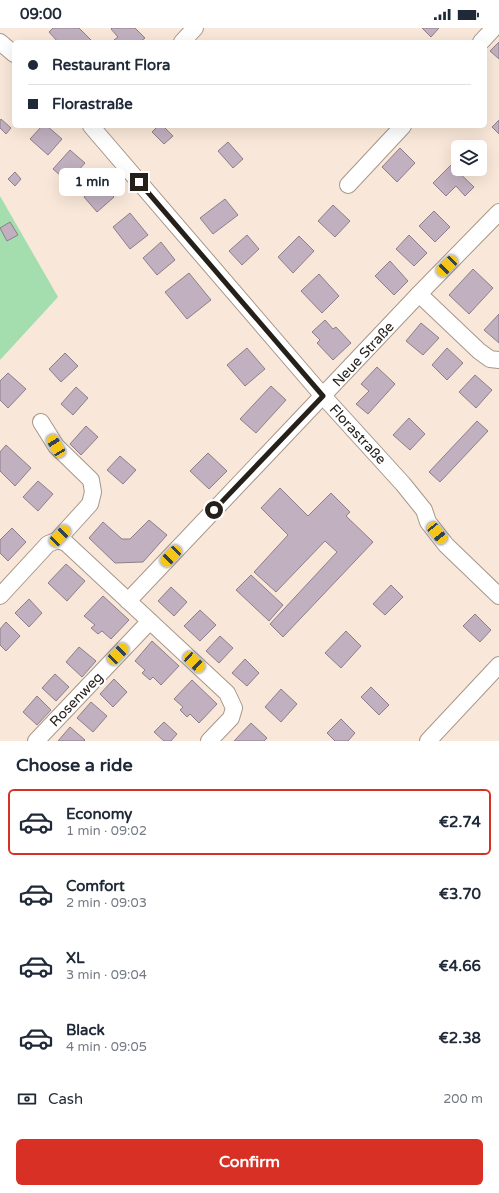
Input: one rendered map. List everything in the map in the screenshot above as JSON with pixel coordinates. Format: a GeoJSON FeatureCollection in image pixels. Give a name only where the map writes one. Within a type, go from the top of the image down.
{"type":"FeatureCollection","features":[{"type":"Feature","properties":{"kind":"street"},"geometry":{"type":"LineString","coordinates":[[184,40],[195,28]]}},
{"type":"Feature","properties":{"kind":"street"},"geometry":{"type":"LineString","coordinates":[[483,40],[494,28]]}},
{"type":"Feature","properties":{"kind":"street"},"geometry":{"type":"LineString","coordinates":[[0,42],[12,52]]}},
{"type":"Feature","properties":{"kind":"street","name":"Florastraße"},"geometry":{"type":"LineString","coordinates":[[97,128],[323,396],[413,495],[424,510],[428,522],[446,545],[499,596]]}},
{"type":"Feature","properties":{"kind":"street"},"geometry":{"type":"LineString","coordinates":[[348,185],[400,128]]}},
{"type":"Feature","properties":{"kind":"street","name":"Neue Straße"},"geometry":{"type":"LineString","coordinates":[[128,601],[419,294],[499,212]]}},
{"type":"Feature","properties":{"kind":"street"},"geometry":{"type":"LineString","coordinates":[[419,294],[479,351],[490,359],[499,360]]}},
{"type":"Feature","properties":{"kind":"street"},"geometry":{"type":"LineString","coordinates":[[0,596],[48,544],[58,540],[90,504],[93,492],[91,480],[56,446],[41,422]]}},
{"type":"Feature","properties":{"kind":"street"},"geometry":{"type":"LineString","coordinates":[[58,540],[66,543],[149,622],[227,693],[234,708],[231,718],[209,741]]}},
{"type":"Feature","properties":{"kind":"street","name":"Rosenweg"},"geometry":{"type":"LineString","coordinates":[[36,741],[149,622]]}},
{"type":"Feature","properties":{"kind":"street"},"geometry":{"type":"LineString","coordinates":[[428,741],[499,665]]}},
{"type":"Feature","properties":{"kind":"green space"},"geometry":{"type":"Polygon","coordinates":[[[0,196],[58,297],[0,360],[0,196]]]}},
{"type":"Feature","properties":{"kind":"building"},"geometry":{"type":"Polygon","coordinates":[[[53,28],[79,28],[91,40],[56,40],[49,32],[53,28]]]}},
{"type":"Feature","properties":{"kind":"building"},"geometry":{"type":"Polygon","coordinates":[[[135,28],[145,38],[142,40],[114,40],[118,37],[111,29],[135,28]]]}},
{"type":"Feature","properties":{"kind":"building"},"geometry":{"type":"Polygon","coordinates":[[[422,28],[439,28],[431,37],[422,28]]]}},
{"type":"Feature","properties":{"kind":"building"},"geometry":{"type":"Polygon","coordinates":[[[499,42],[499,59],[490,51],[499,42]]]}},
{"type":"Feature","properties":{"kind":"building"},"geometry":{"type":"Polygon","coordinates":[[[1,119],[11,128],[6,134],[0,128],[1,119]]]}},
{"type":"Feature","properties":{"kind":"building"},"geometry":{"type":"Polygon","coordinates":[[[499,120],[499,134],[492,127],[499,120]]]}},
{"type":"Feature","properties":{"kind":"building"},"geometry":{"type":"Polygon","coordinates":[[[40,128],[49,128],[62,139],[48,155],[30,139],[40,128]]]}},
{"type":"Feature","properties":{"kind":"building"},"geometry":{"type":"Polygon","coordinates":[[[156,128],[165,128],[173,136],[164,144],[152,132],[156,128]]]}},
{"type":"Feature","properties":{"kind":"building"},"geometry":{"type":"Polygon","coordinates":[[[228,142],[243,159],[233,168],[218,151],[228,142]]]}},
{"type":"Feature","properties":{"kind":"building"},"geometry":{"type":"Polygon","coordinates":[[[400,148],[415,163],[397,182],[382,167],[400,148]]]}},
{"type":"Feature","properties":{"kind":"building"},"geometry":{"type":"Polygon","coordinates":[[[70,150],[85,163],[68,182],[53,169],[70,150]]]}},
{"type":"Feature","properties":{"kind":"building"},"geometry":{"type":"Polygon","coordinates":[[[451,165],[451,176],[462,176],[474,187],[465,196],[456,186],[446,196],[433,183],[451,165]]]}},
{"type":"Feature","properties":{"kind":"building"},"geometry":{"type":"Polygon","coordinates":[[[15,172],[21,179],[15,186],[8,179],[15,172]]]}},
{"type":"Feature","properties":{"kind":"building"},"geometry":{"type":"Polygon","coordinates":[[[100,183],[103,187],[108,183],[114,190],[110,193],[114,197],[97,212],[84,197],[100,183]]]}},
{"type":"Feature","properties":{"kind":"building"},"geometry":{"type":"Polygon","coordinates":[[[225,199],[238,215],[213,234],[200,218],[225,199]]]}},
{"type":"Feature","properties":{"kind":"building"},"geometry":{"type":"Polygon","coordinates":[[[333,205],[350,221],[335,237],[318,221],[333,205]]]}},
{"type":"Feature","properties":{"kind":"building"},"geometry":{"type":"Polygon","coordinates":[[[434,211],[450,227],[435,242],[419,226],[434,211]]]}},
{"type":"Feature","properties":{"kind":"building"},"geometry":{"type":"Polygon","coordinates":[[[130,213],[148,235],[130,249],[113,227],[130,213]]]}},
{"type":"Feature","properties":{"kind":"building"},"geometry":{"type":"Polygon","coordinates":[[[10,222],[18,235],[7,241],[0,228],[10,222]]]}},
{"type":"Feature","properties":{"kind":"building"},"geometry":{"type":"Polygon","coordinates":[[[247,235],[259,249],[242,265],[229,251],[247,235]]]}},
{"type":"Feature","properties":{"kind":"building"},"geometry":{"type":"Polygon","coordinates":[[[409,235],[427,253],[414,266],[396,249],[409,235]]]}},
{"type":"Feature","properties":{"kind":"building"},"geometry":{"type":"Polygon","coordinates":[[[299,236],[314,251],[293,273],[278,257],[299,236]]]}},
{"type":"Feature","properties":{"kind":"building"},"geometry":{"type":"Polygon","coordinates":[[[161,242],[175,260],[157,275],[143,258],[161,242]]]}},
{"type":"Feature","properties":{"kind":"building"},"geometry":{"type":"Polygon","coordinates":[[[390,261],[408,281],[394,295],[375,276],[390,261]]]}},
{"type":"Feature","properties":{"kind":"building"},"geometry":{"type":"Polygon","coordinates":[[[473,269],[493,288],[469,314],[449,295],[473,269]]]}},
{"type":"Feature","properties":{"kind":"building"},"geometry":{"type":"Polygon","coordinates":[[[189,273],[211,300],[187,319],[165,292],[189,273]]]}},
{"type":"Feature","properties":{"kind":"building"},"geometry":{"type":"Polygon","coordinates":[[[319,274],[339,296],[322,313],[301,291],[319,274]]]}},
{"type":"Feature","properties":{"kind":"building"},"geometry":{"type":"Polygon","coordinates":[[[499,314],[499,343],[484,330],[499,314]]]}},
{"type":"Feature","properties":{"kind":"building"},"geometry":{"type":"Polygon","coordinates":[[[325,320],[333,329],[336,327],[351,343],[333,360],[317,343],[320,340],[312,332],[325,320]]]}},
{"type":"Feature","properties":{"kind":"building"},"geometry":{"type":"Polygon","coordinates":[[[421,323],[439,338],[423,355],[406,341],[421,323]]]}},
{"type":"Feature","properties":{"kind":"building"},"geometry":{"type":"Polygon","coordinates":[[[247,348],[265,369],[245,386],[227,365],[247,348]]]}},
{"type":"Feature","properties":{"kind":"building"},"geometry":{"type":"Polygon","coordinates":[[[447,348],[463,363],[447,380],[432,365],[447,348]]]}},
{"type":"Feature","properties":{"kind":"building"},"geometry":{"type":"Polygon","coordinates":[[[65,353],[78,366],[61,382],[49,369],[65,353]]]}},
{"type":"Feature","properties":{"kind":"building"},"geometry":{"type":"Polygon","coordinates":[[[377,367],[395,384],[368,414],[356,404],[369,391],[361,384],[377,367]]]}},
{"type":"Feature","properties":{"kind":"building"},"geometry":{"type":"Polygon","coordinates":[[[8,373],[26,389],[8,408],[0,400],[0,381],[8,373]]]}},
{"type":"Feature","properties":{"kind":"building"},"geometry":{"type":"Polygon","coordinates":[[[475,375],[492,390],[476,408],[459,392],[475,375]]]}},
{"type":"Feature","properties":{"kind":"building"},"geometry":{"type":"Polygon","coordinates":[[[271,386],[286,400],[256,433],[240,419],[271,386]]]}},
{"type":"Feature","properties":{"kind":"building"},"geometry":{"type":"Polygon","coordinates":[[[76,387],[88,398],[73,415],[61,404],[76,387]]]}},
{"type":"Feature","properties":{"kind":"building"},"geometry":{"type":"Polygon","coordinates":[[[409,418],[425,434],[410,450],[393,435],[409,418]]]}},
{"type":"Feature","properties":{"kind":"building"},"geometry":{"type":"Polygon","coordinates":[[[477,421],[488,431],[440,482],[429,472],[477,421]]]}},
{"type":"Feature","properties":{"kind":"building"},"geometry":{"type":"Polygon","coordinates":[[[86,426],[98,437],[81,455],[70,444],[86,426]]]}},
{"type":"Feature","properties":{"kind":"building"},"geometry":{"type":"Polygon","coordinates":[[[6,445],[31,468],[15,486],[0,471],[0,452],[6,445]]]}},
{"type":"Feature","properties":{"kind":"building"},"geometry":{"type":"Polygon","coordinates":[[[208,453],[227,471],[209,489],[190,471],[208,453]]]}},
{"type":"Feature","properties":{"kind":"building"},"geometry":{"type":"Polygon","coordinates":[[[120,456],[136,470],[123,484],[107,470],[120,456]]]}},
{"type":"Feature","properties":{"kind":"building"},"geometry":{"type":"Polygon","coordinates":[[[38,481],[53,494],[38,511],[23,497],[38,481]]]}},
{"type":"Feature","properties":{"kind":"building"},"geometry":{"type":"Polygon","coordinates":[[[280,488],[308,516],[331,493],[350,512],[346,516],[373,542],[283,637],[270,624],[337,552],[325,541],[276,592],[254,572],[288,535],[261,508],[280,488]]]}},
{"type":"Feature","properties":{"kind":"building"},"geometry":{"type":"Polygon","coordinates":[[[149,520],[167,535],[143,562],[115,563],[89,538],[103,522],[122,539],[130,539],[149,520]]]}},
{"type":"Feature","properties":{"kind":"building"},"geometry":{"type":"Polygon","coordinates":[[[12,528],[26,542],[8,561],[0,553],[0,540],[12,528]]]}},
{"type":"Feature","properties":{"kind":"building"},"geometry":{"type":"Polygon","coordinates":[[[66,564],[85,581],[67,601],[48,583],[66,564]]]}},
{"type":"Feature","properties":{"kind":"building"},"geometry":{"type":"Polygon","coordinates":[[[251,575],[283,605],[269,621],[236,590],[251,575]]]}},
{"type":"Feature","properties":{"kind":"building"},"geometry":{"type":"Polygon","coordinates":[[[391,585],[403,597],[385,615],[373,604],[391,585]]]}},
{"type":"Feature","properties":{"kind":"building"},"geometry":{"type":"Polygon","coordinates":[[[171,587],[187,602],[174,616],[158,601],[171,587]]]}},
{"type":"Feature","properties":{"kind":"building"},"geometry":{"type":"Polygon","coordinates":[[[103,596],[129,620],[111,639],[102,631],[98,634],[91,628],[95,625],[84,616],[103,596]]]}},
{"type":"Feature","properties":{"kind":"building"},"geometry":{"type":"Polygon","coordinates":[[[29,599],[42,613],[29,627],[15,613],[29,599]]]}},
{"type":"Feature","properties":{"kind":"building"},"geometry":{"type":"Polygon","coordinates":[[[200,610],[216,625],[200,641],[184,626],[200,610]]]}},
{"type":"Feature","properties":{"kind":"building"},"geometry":{"type":"Polygon","coordinates":[[[475,614],[491,630],[480,642],[463,626],[475,614]]]}},
{"type":"Feature","properties":{"kind":"building"},"geometry":{"type":"Polygon","coordinates":[[[6,622],[20,636],[6,651],[0,645],[0,629],[6,622]]]}},
{"type":"Feature","properties":{"kind":"building"},"geometry":{"type":"Polygon","coordinates":[[[346,631],[361,646],[341,668],[325,653],[346,631]]]}},
{"type":"Feature","properties":{"kind":"building"},"geometry":{"type":"Polygon","coordinates":[[[220,636],[233,648],[219,663],[206,651],[220,636]]]}},
{"type":"Feature","properties":{"kind":"building"},"geometry":{"type":"Polygon","coordinates":[[[152,641],[179,666],[161,685],[153,677],[150,680],[142,673],[145,670],[135,661],[152,641]]]}},
{"type":"Feature","properties":{"kind":"building"},"geometry":{"type":"Polygon","coordinates":[[[79,647],[96,661],[82,677],[66,662],[79,647]]]}},
{"type":"Feature","properties":{"kind":"building"},"geometry":{"type":"Polygon","coordinates":[[[245,659],[259,673],[247,686],[232,673],[245,659]]]}},
{"type":"Feature","properties":{"kind":"building"},"geometry":{"type":"Polygon","coordinates":[[[55,674],[69,687],[56,701],[42,688],[55,674]]]}},
{"type":"Feature","properties":{"kind":"building"},"geometry":{"type":"Polygon","coordinates":[[[114,679],[127,692],[113,707],[100,694],[114,679]]]}},
{"type":"Feature","properties":{"kind":"building"},"geometry":{"type":"Polygon","coordinates":[[[192,680],[217,704],[199,723],[190,714],[187,717],[180,710],[183,707],[174,699],[192,680]]]}},
{"type":"Feature","properties":{"kind":"building"},"geometry":{"type":"Polygon","coordinates":[[[371,687],[389,705],[379,715],[361,697],[371,687]]]}},
{"type":"Feature","properties":{"kind":"building"},"geometry":{"type":"Polygon","coordinates":[[[281,689],[297,704],[281,722],[265,707],[281,689]]]}},
{"type":"Feature","properties":{"kind":"building"},"geometry":{"type":"Polygon","coordinates":[[[37,696],[51,710],[37,725],[23,712],[37,696]]]}},
{"type":"Feature","properties":{"kind":"building"},"geometry":{"type":"Polygon","coordinates":[[[91,702],[107,716],[93,732],[77,718],[91,702]]]}},
{"type":"Feature","properties":{"kind":"building"},"geometry":{"type":"Polygon","coordinates":[[[341,719],[355,733],[348,741],[335,741],[327,733],[341,719]]]}},
{"type":"Feature","properties":{"kind":"building"},"geometry":{"type":"Polygon","coordinates":[[[164,722],[177,734],[171,741],[164,741],[154,732],[164,722]]]}},
{"type":"Feature","properties":{"kind":"building"},"geometry":{"type":"Polygon","coordinates":[[[251,723],[267,738],[264,741],[234,741],[251,723]]]}},
{"type":"Feature","properties":{"kind":"building"},"geometry":{"type":"Polygon","coordinates":[[[70,727],[85,740],[58,741],[70,727]]]}},
{"type":"Feature","properties":{"kind":"route"},"geometry":{"type":"LineString","coordinates":[[139,182],[323,396],[214,510]]}}]}
